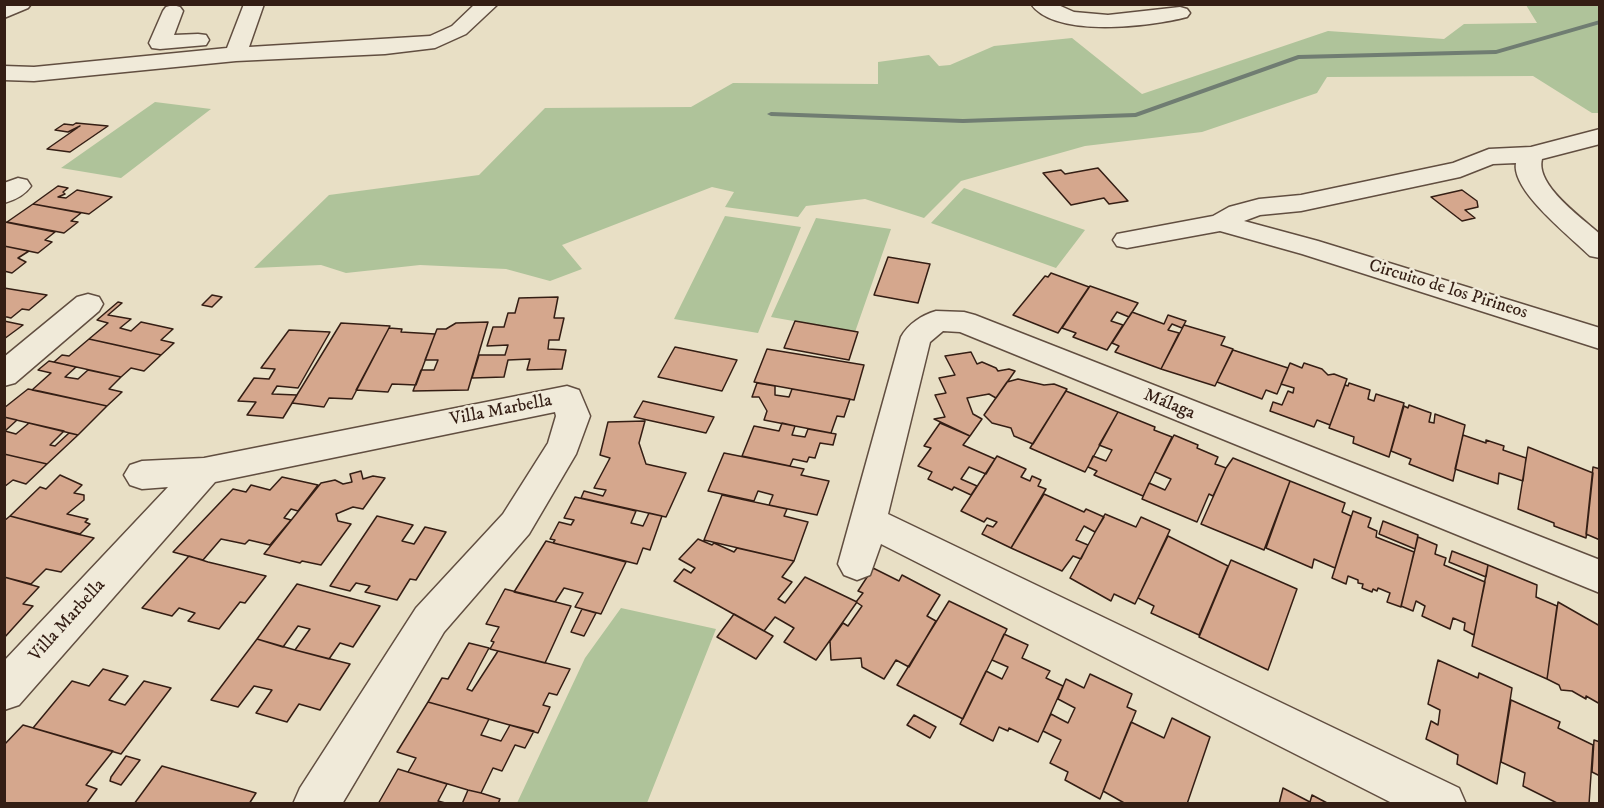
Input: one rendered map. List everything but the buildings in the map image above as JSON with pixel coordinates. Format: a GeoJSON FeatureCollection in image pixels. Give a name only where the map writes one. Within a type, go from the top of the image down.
{"type":"FeatureCollection","features":[{"type":"Feature","properties":{"kind":"street"},"geometry":{"type":"LineString","coordinates":[[4,12],[21,4]]}},
{"type":"Feature","properties":{"kind":"street"},"geometry":{"type":"LineString","coordinates":[[239,45],[254,4]]}},
{"type":"Feature","properties":{"kind":"street"},"geometry":{"type":"LineString","coordinates":[[173,11],[160,43],[385,47],[435,42],[459,30],[488,4]]}},
{"type":"Feature","properties":{"kind":"street"},"geometry":{"type":"LineString","coordinates":[[1041,4],[1052,12],[1087,19],[1135,20],[1180,13]]}},
{"type":"Feature","properties":{"kind":"street"},"geometry":{"type":"LineString","coordinates":[[4,73],[34,74],[239,45]]}},
{"type":"Feature","properties":{"kind":"street","name":"Circuito de los Pirineos"},"geometry":{"type":"LineString","coordinates":[[1127,240],[1221,223],[1234,214],[1283,202],[1301,202],[1460,169],[1489,157],[1532,154],[1599,136]]}},
{"type":"Feature","properties":{"kind":"street","name":"Circuito de los Pirineos"},"geometry":{"type":"LineString","coordinates":[[1532,154],[1527,164],[1529,176],[1599,250]]}},
{"type":"Feature","properties":{"kind":"street","name":"Circuito de los Pirineos"},"geometry":{"type":"LineString","coordinates":[[1460,169],[1500,174],[1539,189]]}},
{"type":"Feature","properties":{"kind":"street"},"geometry":{"type":"LineString","coordinates":[[4,184],[18,186],[4,195]]}},
{"type":"Feature","properties":{"kind":"street"},"geometry":{"type":"LineString","coordinates":[[1301,202],[1294,211],[1291,223],[1308,246]]}},
{"type":"Feature","properties":{"kind":"street","name":"Circuito de los Pirineos"},"geometry":{"type":"LineString","coordinates":[[1221,223],[1289,243],[1308,246],[1596,336]]}},
{"type":"Feature","properties":{"kind":"street"},"geometry":{"type":"LineString","coordinates":[[4,375],[88,304]]}},
{"type":"Feature","properties":{"kind":"street","name":"Málaga"},"geometry":{"type":"LineString","coordinates":[[857,564],[916,336],[936,321],[964,322],[1599,577]]}},
{"type":"Feature","properties":{"kind":"street","name":"Villa Marbella"},"geometry":{"type":"LineString","coordinates":[[142,475],[204,471],[567,398],[573,416],[564,445],[516,524],[430,620],[316,804]]}},
{"type":"Feature","properties":{"kind":"street","name":"Villa Marbella"},"geometry":{"type":"LineString","coordinates":[[4,691],[204,471]]}},
{"type":"Feature","properties":{"kind":"street"},"geometry":{"type":"LineString","coordinates":[[868,521],[1443,804]]}},
{"type":"Feature","properties":{"kind":"green space"},"geometry":{"type":"Polygon","coordinates":[[[1526,5],[1599,5],[1599,113],[1592,113],[1533,76],[1327,77],[1317,93],[1202,132],[1085,146],[961,181],[924,218],[865,199],[806,206],[798,217],[725,207],[734,192],[712,187],[562,245],[582,269],[550,281],[506,269],[420,265],[346,273],[321,265],[254,268],[329,195],[479,175],[545,108],[691,107],[733,83],[878,84],[878,62],[929,55],[939,66],[950,65],[994,46],[1072,38],[1142,94],[1328,31],[1444,39],[1464,24],[1537,23],[1526,5]]]}},
{"type":"Feature","properties":{"kind":"green space"},"geometry":{"type":"Polygon","coordinates":[[[155,102],[211,109],[121,178],[61,168],[155,102]]]}},
{"type":"Feature","properties":{"kind":"green space"},"geometry":{"type":"Polygon","coordinates":[[[964,188],[1085,230],[1056,268],[931,223],[964,188]]]}},
{"type":"Feature","properties":{"kind":"green space"},"geometry":{"type":"Polygon","coordinates":[[[725,216],[801,227],[758,333],[674,319],[725,216]]]}},
{"type":"Feature","properties":{"kind":"green space"},"geometry":{"type":"Polygon","coordinates":[[[816,218],[891,229],[855,332],[771,317],[816,218]]]}},
{"type":"Feature","properties":{"kind":"green space"},"geometry":{"type":"Polygon","coordinates":[[[621,608],[716,629],[647,803],[517,803],[585,658],[621,608]]]}},
{"type":"Feature","properties":{"kind":"waterway"},"geometry":{"type":"LineString","coordinates":[[771,114],[963,121],[1136,115],[1298,57],[1496,52],[1600,22]]}}]}
